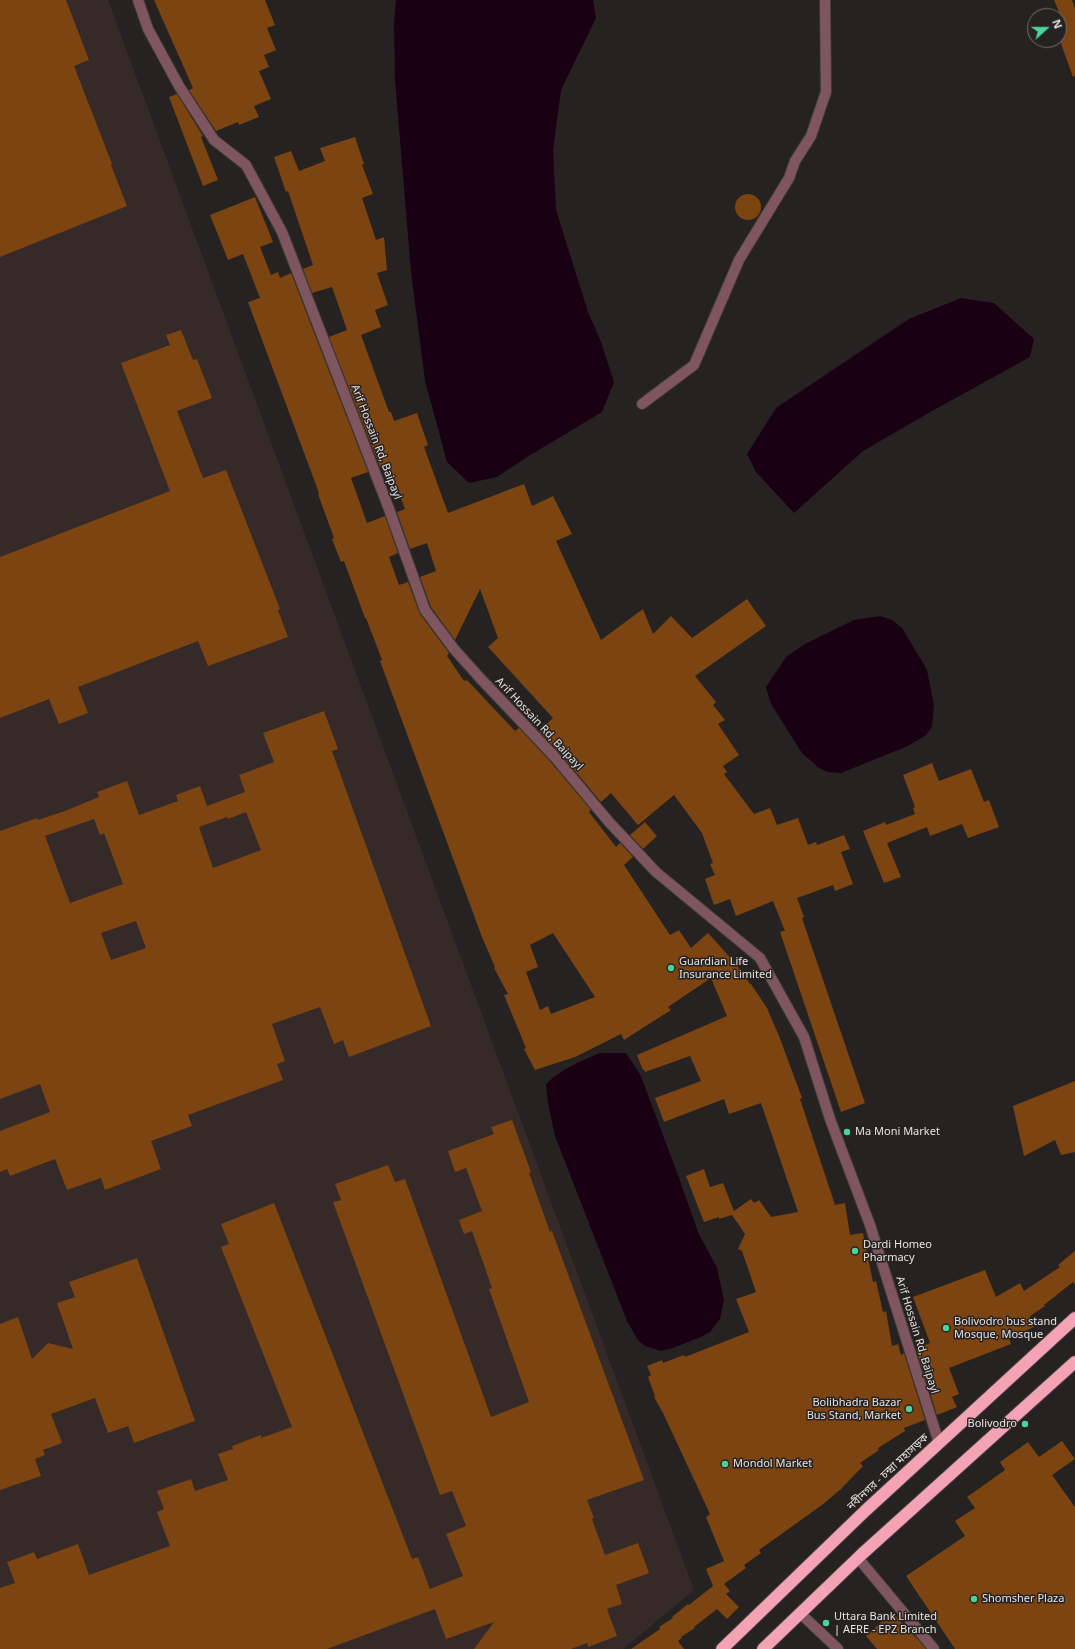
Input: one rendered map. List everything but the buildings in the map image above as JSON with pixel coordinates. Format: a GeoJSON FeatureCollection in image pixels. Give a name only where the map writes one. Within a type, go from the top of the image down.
{"type":"FeatureCollection","features":[{"type":"Feature","properties":{"kind":"highway","name":"নবীনগর - চন্দ্রা মহাসড়ক"},"geometry":{"type":"LineString","coordinates":[[722,1649],[865,1511],[1075,1318]]}},
{"type":"Feature","properties":{"kind":"highway"},"geometry":{"type":"LineString","coordinates":[[763,1649],[858,1558],[1075,1362]]}},
{"type":"Feature","properties":{"kind":"street","name":"Arif Hossain Rd, Baipayl"},"geometry":{"type":"LineString","coordinates":[[138,0],[148,29],[179,86],[214,140],[246,165],[282,232],[389,509],[425,610],[454,649],[554,756],[609,822],[651,866],[760,958],[804,1037],[830,1119],[870,1225],[938,1443]]}},
{"type":"Feature","properties":{"kind":"street"},"geometry":{"type":"LineString","coordinates":[[642,404],[694,365],[739,260],[789,178],[795,161],[811,136],[826,92],[824,0]]}},
{"type":"Feature","properties":{"kind":"street"},"geometry":{"type":"LineString","coordinates":[[858,1558],[934,1649]]}},
{"type":"Feature","properties":{"kind":"street"},"geometry":{"type":"LineString","coordinates":[[800,1613],[838,1649]]}},
{"type":"Feature","properties":{"kind":"shaded area"},"geometry":{"type":"Polygon","coordinates":[[[0,0],[108,0],[694,1590],[623,1649],[0,1649],[0,0]]]}},
{"type":"Feature","properties":{"kind":"shaded area"},"geometry":{"type":"Polygon","coordinates":[[[396,0],[593,0],[596,18],[561,90],[553,150],[556,210],[588,312],[601,342],[614,382],[602,412],[527,457],[497,477],[469,483],[447,462],[425,381],[411,272],[395,80],[394,23],[396,0]]]}},
{"type":"Feature","properties":{"kind":"shaded area"},"geometry":{"type":"Polygon","coordinates":[[[961,298],[994,303],[1034,339],[1030,357],[863,451],[794,513],[756,472],[747,454],[776,408],[909,319],[961,298]]]}},
{"type":"Feature","properties":{"kind":"shaded area"},"geometry":{"type":"Polygon","coordinates":[[[880,616],[892,620],[902,628],[927,670],[934,705],[932,727],[926,735],[908,746],[841,773],[828,772],[819,768],[802,753],[771,704],[766,687],[786,657],[805,644],[854,620],[880,616]]]}},
{"type":"Feature","properties":{"kind":"shaded area"},"geometry":{"type":"Polygon","coordinates":[[[600,1053],[626,1053],[641,1076],[698,1232],[717,1268],[724,1300],[720,1319],[710,1332],[673,1348],[661,1351],[645,1346],[638,1340],[627,1321],[555,1136],[548,1103],[546,1084],[565,1070],[600,1053]]]}},
{"type":"Feature","properties":{"kind":"place","name":"Guardian Life Insurance Limited"},"geometry":{"type":"Point","coordinates":[671,968]}},
{"type":"Feature","properties":{"kind":"place","name":"Ma Moni Market"},"geometry":{"type":"Point","coordinates":[847,1132]}},
{"type":"Feature","properties":{"kind":"place","name":"Dardi Homeo Pharmacy"},"geometry":{"type":"Point","coordinates":[855,1251]}},
{"type":"Feature","properties":{"kind":"place","name":"Bolivodro bus stand Mosque, Mosque"},"geometry":{"type":"Point","coordinates":[946,1328]}},
{"type":"Feature","properties":{"kind":"place","name":"Bolibhadra Bazar Bus Stand, Market"},"geometry":{"type":"Point","coordinates":[909,1409]}},
{"type":"Feature","properties":{"kind":"place","name":"Bolivodro"},"geometry":{"type":"Point","coordinates":[1025,1424]}},
{"type":"Feature","properties":{"kind":"place","name":"Mondol Market"},"geometry":{"type":"Point","coordinates":[725,1464]}},
{"type":"Feature","properties":{"kind":"place","name":"Shomsher Plaza"},"geometry":{"type":"Point","coordinates":[974,1599]}},
{"type":"Feature","properties":{"kind":"place","name":"Uttara Bank Limited | AERE - EPZ Branch"},"geometry":{"type":"Point","coordinates":[826,1623]}}]}
